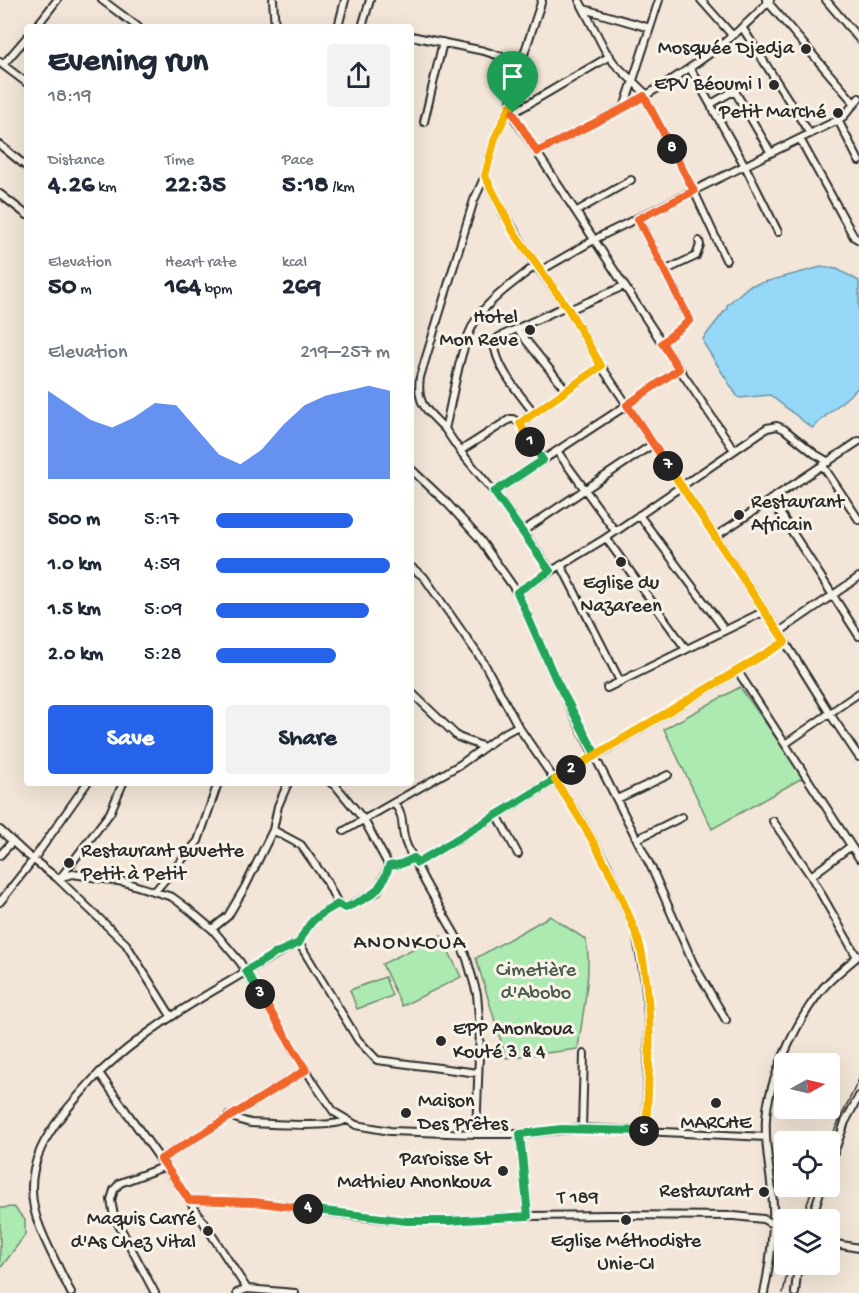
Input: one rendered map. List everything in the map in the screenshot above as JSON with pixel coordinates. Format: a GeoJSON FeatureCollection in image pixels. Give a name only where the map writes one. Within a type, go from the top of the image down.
{"type":"FeatureCollection","features":[{"type":"Feature","properties":{"kind":"street"},"geometry":{"type":"LineString","coordinates":[[38,24],[57,0]]}},
{"type":"Feature","properties":{"kind":"street"},"geometry":{"type":"LineString","coordinates":[[102,0],[134,24]]}},
{"type":"Feature","properties":{"kind":"street"},"geometry":{"type":"LineString","coordinates":[[273,0],[275,24]]}},
{"type":"Feature","properties":{"kind":"street"},"geometry":{"type":"LineString","coordinates":[[339,24],[345,0]]}},
{"type":"Feature","properties":{"kind":"street"},"geometry":{"type":"LineString","coordinates":[[363,24],[370,0]]}},
{"type":"Feature","properties":{"kind":"street"},"geometry":{"type":"LineString","coordinates":[[542,0],[521,63],[510,106],[495,138],[485,176],[474,200],[418,390],[420,401],[494,492],[550,571]]}},
{"type":"Feature","properties":{"kind":"street"},"geometry":{"type":"LineString","coordinates":[[579,0],[610,56],[645,95],[726,260]]}},
{"type":"Feature","properties":{"kind":"street"},"geometry":{"type":"LineString","coordinates":[[624,108],[659,0]]}},
{"type":"Feature","properties":{"kind":"street"},"geometry":{"type":"LineString","coordinates":[[701,0],[732,35]]}},
{"type":"Feature","properties":{"kind":"street"},"geometry":{"type":"LineString","coordinates":[[826,0],[859,39]]}},
{"type":"Feature","properties":{"kind":"street"},"geometry":{"type":"LineString","coordinates":[[445,429],[464,346],[476,320],[499,296],[538,268],[838,120],[857,101],[768,1],[742,27],[690,68],[624,108],[537,152]]}},
{"type":"Feature","properties":{"kind":"street"},"geometry":{"type":"LineString","coordinates":[[584,9],[650,28]]}},
{"type":"Feature","properties":{"kind":"street"},"geometry":{"type":"LineString","coordinates":[[742,27],[810,134]]}},
{"type":"Feature","properties":{"kind":"street"},"geometry":{"type":"LineString","coordinates":[[414,37],[484,51],[521,63]]}},
{"type":"Feature","properties":{"kind":"street"},"geometry":{"type":"LineString","coordinates":[[24,41],[2,63],[24,81]]}},
{"type":"Feature","properties":{"kind":"street"},"geometry":{"type":"LineString","coordinates":[[424,122],[443,42]]}},
{"type":"Feature","properties":{"kind":"street"},"geometry":{"type":"LineString","coordinates":[[513,113],[610,56]]}},
{"type":"Feature","properties":{"kind":"street"},"geometry":{"type":"LineString","coordinates":[[690,68],[745,166],[778,232]]}},
{"type":"Feature","properties":{"kind":"street"},"geometry":{"type":"LineString","coordinates":[[711,104],[730,93],[736,93],[771,153]]}},
{"type":"Feature","properties":{"kind":"street"},"geometry":{"type":"LineString","coordinates":[[510,106],[537,152],[624,286],[734,450]]}},
{"type":"Feature","properties":{"kind":"street"},"geometry":{"type":"LineString","coordinates":[[838,120],[859,161]]}},
{"type":"Feature","properties":{"kind":"street"},"geometry":{"type":"LineString","coordinates":[[800,139],[854,237],[859,240]]}},
{"type":"Feature","properties":{"kind":"street"},"geometry":{"type":"LineString","coordinates":[[0,146],[24,165]]}},
{"type":"Feature","properties":{"kind":"street"},"geometry":{"type":"LineString","coordinates":[[485,176],[513,231],[567,308],[601,366],[716,536],[859,757]]}},
{"type":"Feature","properties":{"kind":"street"},"geometry":{"type":"LineString","coordinates":[[577,211],[631,180]]}},
{"type":"Feature","properties":{"kind":"street"},"geometry":{"type":"LineString","coordinates":[[0,194],[24,213]]}},
{"type":"Feature","properties":{"kind":"street"},"geometry":{"type":"LineString","coordinates":[[638,219],[690,320],[662,343]]}},
{"type":"Feature","properties":{"kind":"street"},"geometry":{"type":"LineString","coordinates":[[664,271],[696,256],[699,241]]}},
{"type":"Feature","properties":{"kind":"street"},"geometry":{"type":"LineString","coordinates":[[534,413],[514,387],[495,350],[496,339],[624,286]]}},
{"type":"Feature","properties":{"kind":"street"},"geometry":{"type":"LineString","coordinates":[[518,328],[566,390]]}},
{"type":"Feature","properties":{"kind":"street"},"geometry":{"type":"LineString","coordinates":[[520,423],[601,366]]}},
{"type":"Feature","properties":{"kind":"street"},"geometry":{"type":"LineString","coordinates":[[494,492],[679,369]]}},
{"type":"Feature","properties":{"kind":"street"},"geometry":{"type":"LineString","coordinates":[[460,451],[513,418],[520,423],[543,460]]}},
{"type":"Feature","properties":{"kind":"street"},"geometry":{"type":"LineString","coordinates":[[517,592],[606,537],[767,428],[777,426],[793,435],[826,464],[859,520]]}},
{"type":"Feature","properties":{"kind":"street"},"geometry":{"type":"LineString","coordinates":[[716,536],[859,441]]}},
{"type":"Feature","properties":{"kind":"street"},"geometry":{"type":"LineString","coordinates":[[523,531],[652,444]]}},
{"type":"Feature","properties":{"kind":"street"},"geometry":{"type":"LineString","coordinates":[[556,451],[615,531]]}},
{"type":"Feature","properties":{"kind":"street"},"geometry":{"type":"LineString","coordinates":[[414,472],[480,538],[517,592],[555,678],[637,839],[693,963],[726,1020]]}},
{"type":"Feature","properties":{"kind":"street"},"geometry":{"type":"LineString","coordinates":[[771,499],[859,636]]}},
{"type":"Feature","properties":{"kind":"street"},"geometry":{"type":"LineString","coordinates":[[639,515],[724,630]]}},
{"type":"Feature","properties":{"kind":"street"},"geometry":{"type":"LineString","coordinates":[[606,537],[686,650]]}},
{"type":"Feature","properties":{"kind":"street"},"geometry":{"type":"LineString","coordinates":[[561,565],[620,681]]}},
{"type":"Feature","properties":{"kind":"street"},"geometry":{"type":"LineString","coordinates":[[414,569],[424,577],[484,663],[518,726],[578,813],[607,865],[636,933],[641,951],[649,1028],[646,1131]]}},
{"type":"Feature","properties":{"kind":"street"},"geometry":{"type":"LineString","coordinates":[[779,632],[859,577]]}},
{"type":"Feature","properties":{"kind":"street"},"geometry":{"type":"LineString","coordinates":[[607,688],[765,611]]}},
{"type":"Feature","properties":{"kind":"street"},"geometry":{"type":"LineString","coordinates":[[389,866],[415,860],[497,815],[785,642]]}},
{"type":"Feature","properties":{"kind":"street"},"geometry":{"type":"LineString","coordinates":[[737,670],[859,858]]}},
{"type":"Feature","properties":{"kind":"street"},"geometry":{"type":"LineString","coordinates":[[785,744],[859,693]]}},
{"type":"Feature","properties":{"kind":"street"},"geometry":{"type":"LineString","coordinates":[[414,695],[458,737],[484,747]]}},
{"type":"Feature","properties":{"kind":"street"},"geometry":{"type":"LineString","coordinates":[[344,831],[470,758],[518,726]]}},
{"type":"Feature","properties":{"kind":"street"},"geometry":{"type":"LineString","coordinates":[[617,799],[669,775]]}},
{"type":"Feature","properties":{"kind":"street"},"geometry":{"type":"LineString","coordinates":[[0,902],[33,860],[85,786]]}},
{"type":"Feature","properties":{"kind":"street"},"geometry":{"type":"LineString","coordinates":[[59,877],[110,813],[122,786]]}},
{"type":"Feature","properties":{"kind":"street"},"geometry":{"type":"LineString","coordinates":[[156,890],[198,841],[217,786]]}},
{"type":"Feature","properties":{"kind":"street"},"geometry":{"type":"LineString","coordinates":[[212,929],[228,916],[245,887],[273,830],[278,806],[287,786]]}},
{"type":"Feature","properties":{"kind":"street"},"geometry":{"type":"LineString","coordinates":[[336,786],[364,820],[389,866]]}},
{"type":"Feature","properties":{"kind":"street"},"geometry":{"type":"LineString","coordinates":[[413,786],[416,790]]}},
{"type":"Feature","properties":{"kind":"street"},"geometry":{"type":"LineString","coordinates":[[394,803],[402,814],[403,837],[467,959],[478,1005],[480,1030],[476,1134]]}},
{"type":"Feature","properties":{"kind":"street"},"geometry":{"type":"LineString","coordinates":[[497,815],[518,854]]}},
{"type":"Feature","properties":{"kind":"street"},"geometry":{"type":"LineString","coordinates":[[637,839],[682,817]]}},
{"type":"Feature","properties":{"kind":"street"},"geometry":{"type":"LineString","coordinates":[[764,1293],[772,1244],[773,1207],[766,1137],[769,1097],[773,1079],[819,993],[858,956],[811,876],[773,821]]}},
{"type":"Feature","properties":{"kind":"street"},"geometry":{"type":"LineString","coordinates":[[0,830],[33,860],[59,877],[126,944],[171,1016]]}},
{"type":"Feature","properties":{"kind":"street"},"geometry":{"type":"LineString","coordinates":[[273,830],[301,845],[326,880],[338,904],[345,908],[377,892],[389,866]]}},
{"type":"Feature","properties":{"kind":"street"},"geometry":{"type":"LineString","coordinates":[[0,855],[12,842]]}},
{"type":"Feature","properties":{"kind":"street"},"geometry":{"type":"LineString","coordinates":[[811,876],[851,846]]}},
{"type":"Feature","properties":{"kind":"street"},"geometry":{"type":"LineString","coordinates":[[59,877],[74,874],[156,890],[178,901],[212,929],[230,948],[246,971],[334,1112],[356,1125],[390,1131],[476,1134],[520,1134],[582,1128],[766,1137]]}},
{"type":"Feature","properties":{"kind":"street"},"geometry":{"type":"LineString","coordinates":[[71,1293],[41,1230],[32,1196],[34,1166],[43,1141],[58,1118],[117,1056],[171,1016],[274,954],[299,943],[307,926],[338,904]]}},
{"type":"Feature","properties":{"kind":"street"},"geometry":{"type":"LineString","coordinates":[[299,943],[358,1040],[377,1060],[478,1073]]}},
{"type":"Feature","properties":{"kind":"street"},"geometry":{"type":"LineString","coordinates":[[582,1128],[584,1054]]}},
{"type":"Feature","properties":{"kind":"street"},"geometry":{"type":"LineString","coordinates":[[161,1159],[306,1070]]}},
{"type":"Feature","properties":{"kind":"street"},"geometry":{"type":"LineString","coordinates":[[99,1073],[166,1166],[247,1289]]}},
{"type":"Feature","properties":{"kind":"street"},"geometry":{"type":"LineString","coordinates":[[840,1136],[859,1096]]}},
{"type":"Feature","properties":{"kind":"street"},"geometry":{"type":"LineString","coordinates":[[228,1116],[249,1123],[327,1125],[341,1124],[345,1120]]}},
{"type":"Feature","properties":{"kind":"street"},"geometry":{"type":"LineString","coordinates":[[520,1134],[528,1216]]}},
{"type":"Feature","properties":{"kind":"street"},"geometry":{"type":"LineString","coordinates":[[155,1293],[114,1216],[111,1200],[114,1190],[120,1183],[166,1166]]}},
{"type":"Feature","properties":{"kind":"street","name":"T 189"},"geometry":{"type":"LineString","coordinates":[[189,1200],[254,1202],[406,1221],[528,1216],[734,1216],[763,1219],[772,1223]]}},
{"type":"Feature","properties":{"kind":"street"},"geometry":{"type":"LineString","coordinates":[[840,1245],[859,1248]]}},
{"type":"Feature","properties":{"kind":"street"},"geometry":{"type":"LineString","coordinates":[[795,1293],[797,1275]]}},
{"type":"Feature","properties":{"kind":"street"},"geometry":{"type":"LineString","coordinates":[[237,1293],[247,1289],[296,1293]]}},
{"type":"Feature","properties":{"kind":"green space"},"geometry":{"type":"Polygon","coordinates":[[[740,687],[804,777],[712,829],[664,729],[740,687]]]}},
{"type":"Feature","properties":{"kind":"green space","name":"Cimetière d'Abobo"},"geometry":{"type":"Polygon","coordinates":[[[550,916],[585,939],[588,977],[578,1049],[506,1058],[476,958],[550,916]]]}},
{"type":"Feature","properties":{"kind":"green space"},"geometry":{"type":"Polygon","coordinates":[[[441,935],[461,977],[402,1006],[382,964],[441,935]]]}},
{"type":"Feature","properties":{"kind":"green space"},"geometry":{"type":"Polygon","coordinates":[[[385,977],[392,996],[357,1009],[350,990],[385,977]]]}},
{"type":"Feature","properties":{"kind":"green space"},"geometry":{"type":"Polygon","coordinates":[[[14,1207],[25,1220],[25,1235],[0,1269],[0,1208],[14,1207]]]}},
{"type":"Feature","properties":{"kind":"water"},"geometry":{"type":"Polygon","coordinates":[[[821,267],[837,269],[859,281],[859,387],[812,428],[770,395],[740,398],[737,396],[703,339],[727,305],[749,286],[821,267]]]}},
{"type":"Feature","properties":{"kind":"railway"},"geometry":{"type":"LineString","coordinates":[[834,1131],[859,1079]]}},
{"type":"Feature","properties":{"kind":"railway"},"geometry":{"type":"LineString","coordinates":[[806,1209],[809,1197]]}},
{"type":"Feature","properties":{"kind":"railway"},"geometry":{"type":"LineString","coordinates":[[783,1293],[787,1275]]}},
{"type":"Feature","properties":{"kind":"place","name":"Mosquée Djedja"},"geometry":{"type":"Point","coordinates":[806,49]}},
{"type":"Feature","properties":{"kind":"place","name":"EPV Béoumi I"},"geometry":{"type":"Point","coordinates":[774,85]}},
{"type":"Feature","properties":{"kind":"place","name":"Petit Marché"},"geometry":{"type":"Point","coordinates":[838,113]}},
{"type":"Feature","properties":{"kind":"place","name":"Hotel Mon Reve"},"geometry":{"type":"Point","coordinates":[530,330]}},
{"type":"Feature","properties":{"kind":"place","name":"Restaurant Africain"},"geometry":{"type":"Point","coordinates":[739,515]}},
{"type":"Feature","properties":{"kind":"place","name":"Eglise du Nazareen"},"geometry":{"type":"Point","coordinates":[621,562]}},
{"type":"Feature","properties":{"kind":"place","name":"Restaurant Buvette Petit à Petit"},"geometry":{"type":"Point","coordinates":[69,863]}},
{"type":"Feature","properties":{"kind":"place","name":"EPP Anonkoua Kouté 3 & 4"},"geometry":{"type":"Point","coordinates":[441,1041]}},
{"type":"Feature","properties":{"kind":"place","name":"MARCHE"},"geometry":{"type":"Point","coordinates":[716,1103]}},
{"type":"Feature","properties":{"kind":"place","name":"Maison Des Prêtes"},"geometry":{"type":"Point","coordinates":[406,1113]}},
{"type":"Feature","properties":{"kind":"place","name":"Paroisse St Mathieu Anonkoua"},"geometry":{"type":"Point","coordinates":[503,1171]}},
{"type":"Feature","properties":{"kind":"place","name":"Restaurant"},"geometry":{"type":"Point","coordinates":[764,1192]}},
{"type":"Feature","properties":{"kind":"place","name":"Eglise Méthodiste Unie-CI"},"geometry":{"type":"Point","coordinates":[626,1220]}},
{"type":"Feature","properties":{"kind":"place","name":"Maquis Carré d'As Chez Vital"},"geometry":{"type":"Point","coordinates":[208,1231]}},
{"type":"Feature","properties":{"kind":"district","name":"ANONKOUA"},"geometry":{"type":"Point","coordinates":[410,944]}},
{"type":"Feature","properties":{"kind":"route"},"geometry":{"type":"LineString","coordinates":[[644,96],[694,191],[638,219],[690,320],[662,343],[679,369],[627,405],[785,642],[555,780],[599,849],[636,933],[641,951],[649,1028],[646,1131],[582,1128],[520,1134],[528,1216],[406,1221],[254,1202],[189,1200],[161,1159],[306,1070],[246,971],[274,954],[299,943],[307,926],[338,904],[345,908],[377,892],[389,866],[414,858],[417,863],[596,755],[555,678],[517,592],[550,571],[494,492],[543,460],[520,423],[601,366],[569,310],[513,231],[485,176],[495,138],[510,106],[513,113],[537,152],[644,96]]}}]}
